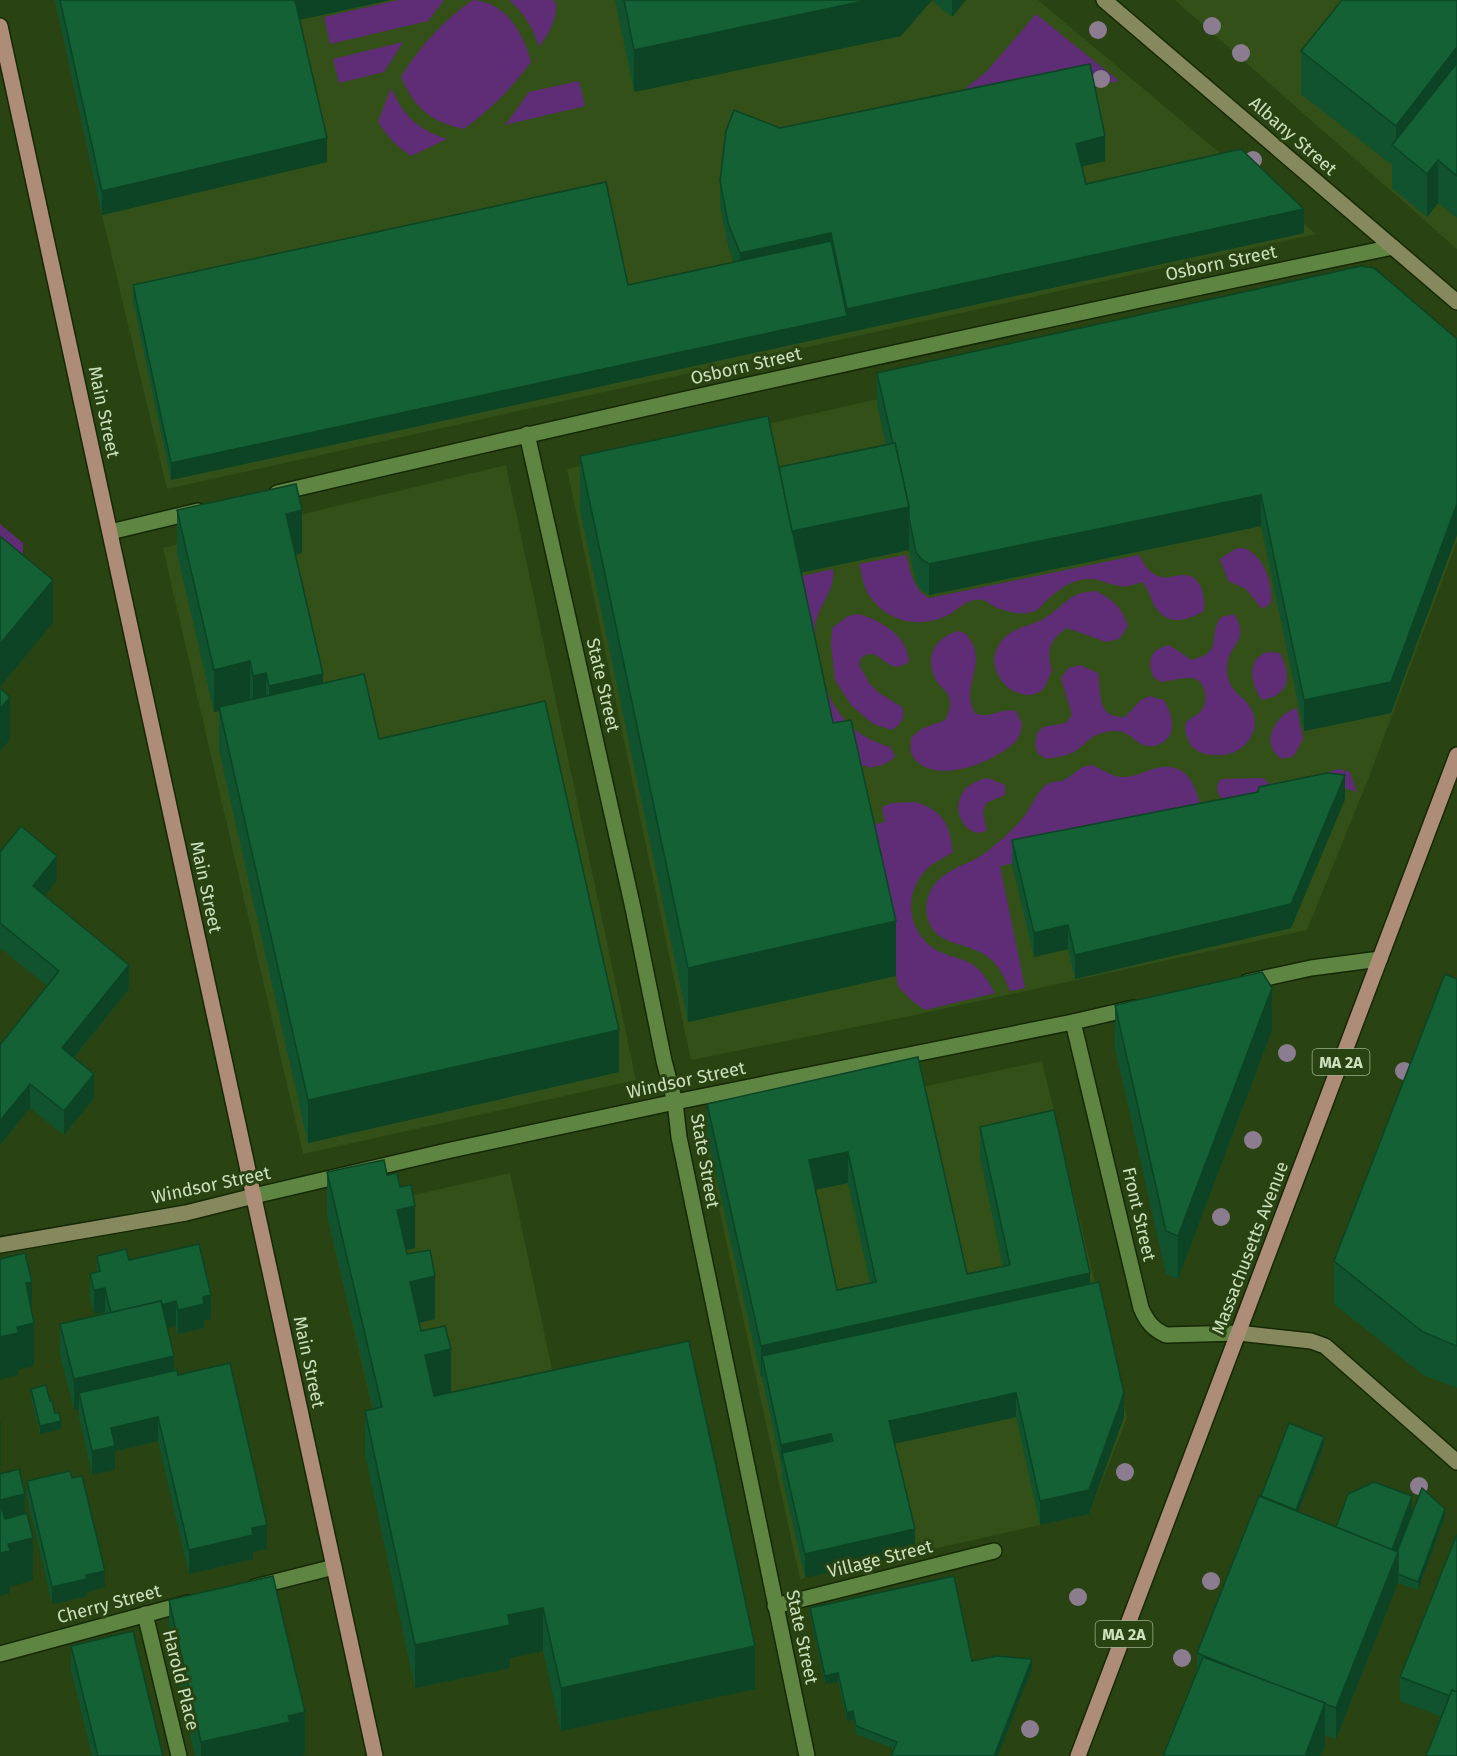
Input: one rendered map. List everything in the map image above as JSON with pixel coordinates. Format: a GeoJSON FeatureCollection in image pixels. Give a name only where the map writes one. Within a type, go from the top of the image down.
{"type":"FeatureCollection","features":[{"type":"Feature","properties":{"kind":"main road","name":"Main Street"},"geometry":{"type":"LineString","coordinates":[[0,26],[375,1756]]}},
{"type":"Feature","properties":{"kind":"main road","name":"Massachusetts Avenue"},"geometry":{"type":"LineString","coordinates":[[1078,1756],[1457,755]]}},
{"type":"Feature","properties":{"kind":"street","name":"Albany Street"},"geometry":{"type":"LineString","coordinates":[[1104,0],[1457,302]]}},
{"type":"Feature","properties":{"kind":"street","name":"Osborn Street"},"geometry":{"type":"LineString","coordinates":[[264,496],[527,434],[1393,247]]}},
{"type":"Feature","properties":{"kind":"street","name":"State Street"},"geometry":{"type":"LineString","coordinates":[[527,434],[633,909],[664,1061],[675,1102],[679,1137],[807,1756]]}},
{"type":"Feature","properties":{"kind":"street"},"geometry":{"type":"LineString","coordinates":[[110,532],[207,509]]}},
{"type":"Feature","properties":{"kind":"street"},"geometry":{"type":"LineString","coordinates":[[1227,986],[1311,968],[1380,959]]}},
{"type":"Feature","properties":{"kind":"street","name":"Windsor Street"},"geometry":{"type":"LineString","coordinates":[[0,1245],[186,1212],[462,1147],[1073,1022],[1150,1004]]}},
{"type":"Feature","properties":{"kind":"street","name":"Front Street"},"geometry":{"type":"LineString","coordinates":[[1073,1022],[1141,1308],[1147,1320],[1155,1331],[1166,1335],[1238,1333]]}},
{"type":"Feature","properties":{"kind":"street"},"geometry":{"type":"LineString","coordinates":[[1238,1333],[1311,1341],[1325,1346],[1457,1462]]}},
{"type":"Feature","properties":{"kind":"street","name":"Village Street"},"geometry":{"type":"LineString","coordinates":[[775,1606],[994,1551]]}},
{"type":"Feature","properties":{"kind":"street"},"geometry":{"type":"LineString","coordinates":[[243,1590],[334,1567]]}},
{"type":"Feature","properties":{"kind":"street","name":"Cherry Street"},"geometry":{"type":"LineString","coordinates":[[0,1654],[199,1600]]}},
{"type":"Feature","properties":{"kind":"street","name":"Harold Place"},"geometry":{"type":"LineString","coordinates":[[144,1614],[179,1756]]}},
{"type":"Feature","properties":{"kind":"shaded area"},"geometry":{"type":"Polygon","coordinates":[[[55,0],[1038,0],[1316,234],[167,489],[102,215],[55,0]]]}},
{"type":"Feature","properties":{"kind":"shaded area"},"geometry":{"type":"Polygon","coordinates":[[[398,0],[444,0],[428,21],[330,44],[324,17],[398,0]]]}},
{"type":"Feature","properties":{"kind":"shaded area"},"geometry":{"type":"Polygon","coordinates":[[[473,0],[495,7],[512,21],[524,41],[531,62],[500,98],[464,129],[442,122],[425,112],[412,97],[401,77],[433,34],[473,0]]]}},
{"type":"Feature","properties":{"kind":"shaded area"},"geometry":{"type":"Polygon","coordinates":[[[509,0],[553,0],[556,3],[552,26],[539,47],[528,22],[509,0]]]}},
{"type":"Feature","properties":{"kind":"shaded area"},"geometry":{"type":"Polygon","coordinates":[[[1175,0],[1457,0],[1457,249],[1175,0]]]}},
{"type":"Feature","properties":{"kind":"shaded area"},"geometry":{"type":"Polygon","coordinates":[[[1036,14],[1119,81],[825,141],[962,91],[986,72],[1036,14]]]}},
{"type":"Feature","properties":{"kind":"shaded area"},"geometry":{"type":"Polygon","coordinates":[[[403,42],[384,72],[339,83],[333,59],[403,42]]]}},
{"type":"Feature","properties":{"kind":"shaded area"},"geometry":{"type":"Polygon","coordinates":[[[579,81],[585,106],[505,125],[529,92],[579,81]]]}},
{"type":"Feature","properties":{"kind":"shaded area"},"geometry":{"type":"Polygon","coordinates":[[[391,88],[401,106],[413,120],[427,131],[447,139],[411,156],[397,145],[378,122],[391,88]]]}},
{"type":"Feature","properties":{"kind":"shaded area"},"geometry":{"type":"Polygon","coordinates":[[[1372,288],[1457,367],[1457,541],[1367,782],[1307,930],[910,1016],[691,1060],[567,469],[1372,288]]]}},
{"type":"Feature","properties":{"kind":"shaded area"},"geometry":{"type":"Polygon","coordinates":[[[506,465],[636,1080],[303,1154],[163,548],[506,465]]]}},
{"type":"Feature","properties":{"kind":"shaded area"},"geometry":{"type":"Polygon","coordinates":[[[0,524],[23,543],[23,555],[3,579],[0,577],[0,524]]]}},
{"type":"Feature","properties":{"kind":"shaded area"},"geometry":{"type":"Polygon","coordinates":[[[1244,548],[1257,557],[1269,579],[1271,603],[1266,607],[1261,608],[1246,589],[1228,581],[1220,559],[1235,549],[1244,548]]]}},
{"type":"Feature","properties":{"kind":"shaded area"},"geometry":{"type":"Polygon","coordinates":[[[906,555],[916,585],[929,598],[1139,555],[1149,570],[1158,576],[1182,575],[1194,578],[1203,593],[1204,611],[1192,617],[1173,620],[1161,614],[1156,608],[1142,582],[1123,586],[1087,579],[1075,581],[1066,586],[1035,611],[1010,612],[977,600],[967,602],[950,614],[935,620],[914,622],[903,620],[884,611],[876,604],[867,592],[859,564],[906,555]]]}},
{"type":"Feature","properties":{"kind":"shaded area"},"geometry":{"type":"Polygon","coordinates":[[[833,569],[832,584],[814,631],[815,652],[819,668],[829,696],[843,718],[863,735],[890,747],[895,756],[879,766],[868,768],[866,765],[836,773],[794,578],[833,569]]]}},
{"type":"Feature","properties":{"kind":"shaded area"},"geometry":{"type":"Polygon","coordinates":[[[1096,591],[1116,605],[1126,619],[1128,626],[1119,639],[1106,642],[1067,628],[1056,637],[1050,646],[1049,657],[1052,671],[1044,688],[1035,694],[1025,695],[1005,684],[998,675],[995,664],[996,652],[1003,639],[1017,629],[1045,618],[1073,597],[1096,591]]]}},
{"type":"Feature","properties":{"kind":"shaded area"},"geometry":{"type":"Polygon","coordinates":[[[858,614],[875,620],[891,630],[898,636],[907,652],[909,661],[902,666],[895,667],[879,657],[868,654],[861,658],[859,665],[870,684],[878,692],[902,707],[902,720],[892,730],[873,724],[851,705],[835,680],[831,645],[832,628],[848,616],[858,614]]]}},
{"type":"Feature","properties":{"kind":"shaded area"},"geometry":{"type":"Polygon","coordinates":[[[1234,614],[1239,623],[1240,636],[1229,658],[1227,675],[1233,688],[1250,707],[1255,721],[1254,728],[1248,742],[1236,751],[1209,755],[1191,746],[1185,729],[1186,723],[1199,713],[1205,703],[1203,686],[1199,681],[1188,678],[1161,682],[1153,677],[1150,660],[1154,653],[1169,645],[1192,660],[1202,656],[1212,648],[1221,617],[1234,614]]]}},
{"type":"Feature","properties":{"kind":"shaded area"},"geometry":{"type":"Polygon","coordinates":[[[958,631],[965,633],[976,654],[970,693],[975,713],[985,715],[1016,711],[1022,724],[1016,741],[996,756],[969,767],[941,771],[929,769],[915,760],[911,752],[911,738],[921,729],[945,720],[947,717],[950,699],[933,674],[931,658],[937,644],[942,639],[958,631]]]}},
{"type":"Feature","properties":{"kind":"shaded area"},"geometry":{"type":"Polygon","coordinates":[[[1268,652],[1280,653],[1287,676],[1286,683],[1279,694],[1262,700],[1255,687],[1252,673],[1256,660],[1268,652]]]}},
{"type":"Feature","properties":{"kind":"shaded area"},"geometry":{"type":"Polygon","coordinates":[[[1080,665],[1098,673],[1100,696],[1104,709],[1115,716],[1125,717],[1140,701],[1149,696],[1164,700],[1172,724],[1172,730],[1166,740],[1149,746],[1141,744],[1126,733],[1114,731],[1096,735],[1068,754],[1047,759],[1038,754],[1035,744],[1037,733],[1043,727],[1066,723],[1072,715],[1061,678],[1068,668],[1080,665]]]}},
{"type":"Feature","properties":{"kind":"shaded area"},"geometry":{"type":"Polygon","coordinates":[[[1297,708],[1303,739],[1294,756],[1282,759],[1271,746],[1273,730],[1282,716],[1297,708]]]}},
{"type":"Feature","properties":{"kind":"shaded area"},"geometry":{"type":"Polygon","coordinates":[[[1091,765],[1121,777],[1167,767],[1177,769],[1186,774],[1192,782],[1205,825],[1000,866],[1025,988],[1010,991],[1001,972],[988,957],[943,938],[930,926],[926,907],[929,895],[935,884],[945,874],[979,857],[1006,835],[1021,820],[1046,785],[1064,780],[1079,769],[1091,765]]]}},
{"type":"Feature","properties":{"kind":"shaded area"},"geometry":{"type":"Polygon","coordinates":[[[1338,769],[1350,772],[1357,792],[1333,784],[1226,802],[1220,797],[1218,791],[1221,779],[1262,778],[1279,790],[1323,778],[1329,772],[1338,769]]]}},
{"type":"Feature","properties":{"kind":"shaded area"},"geometry":{"type":"Polygon","coordinates":[[[988,778],[1005,785],[1005,795],[986,803],[983,813],[987,830],[978,833],[970,830],[963,823],[959,814],[959,803],[963,793],[972,784],[988,778]]]}},
{"type":"Feature","properties":{"kind":"shaded area"},"geometry":{"type":"Polygon","coordinates":[[[916,802],[933,810],[943,820],[947,826],[953,852],[929,867],[915,886],[911,908],[917,930],[933,948],[976,967],[995,993],[925,1010],[911,1000],[898,986],[866,826],[885,822],[882,807],[892,803],[916,802]]]}},
{"type":"Feature","properties":{"kind":"shaded area"},"geometry":{"type":"Polygon","coordinates":[[[1042,1061],[1127,1418],[1089,1514],[800,1579],[703,1135],[1042,1061]]]}},
{"type":"Feature","properties":{"kind":"shaded area"},"geometry":{"type":"Polygon","coordinates":[[[510,1173],[561,1411],[382,1450],[327,1215],[510,1173]]]}},
{"type":"Feature","properties":{"kind":"building"},"geometry":{"type":"Polygon","coordinates":[[[60,0],[295,0],[327,138],[102,191],[60,0]]]}},
{"type":"Feature","properties":{"kind":"building"},"geometry":{"type":"Polygon","coordinates":[[[624,0],[868,0],[634,50],[624,0]]]}},
{"type":"Feature","properties":{"kind":"building"},"geometry":{"type":"Polygon","coordinates":[[[1342,0],[1457,0],[1457,47],[1396,126],[1301,51],[1342,0]]]}},
{"type":"Feature","properties":{"kind":"building"},"geometry":{"type":"Polygon","coordinates":[[[1457,63],[1457,176],[1438,160],[1427,174],[1392,145],[1457,63]]]}},
{"type":"Feature","properties":{"kind":"building"},"geometry":{"type":"Polygon","coordinates":[[[1090,64],[1105,136],[1076,144],[1086,184],[1241,149],[1304,209],[847,309],[831,233],[740,253],[728,223],[720,181],[726,131],[734,110],[780,128],[1090,64]]]}},
{"type":"Feature","properties":{"kind":"building"},"geometry":{"type":"Polygon","coordinates":[[[606,182],[628,285],[831,241],[847,316],[171,463],[133,285],[606,182]]]}},
{"type":"Feature","properties":{"kind":"building"},"geometry":{"type":"Polygon","coordinates":[[[1361,266],[1374,268],[1457,339],[1457,504],[1391,682],[1304,700],[1261,495],[929,564],[916,552],[909,507],[877,373],[1361,266]]]}},
{"type":"Feature","properties":{"kind":"building"},"geometry":{"type":"Polygon","coordinates":[[[768,416],[833,723],[851,720],[896,921],[688,968],[580,456],[768,416]]]}},
{"type":"Feature","properties":{"kind":"building"},"geometry":{"type":"Polygon","coordinates":[[[895,443],[909,507],[792,531],[779,467],[895,443]]]}},
{"type":"Feature","properties":{"kind":"building"},"geometry":{"type":"Polygon","coordinates":[[[296,484],[302,510],[286,514],[323,674],[269,686],[266,673],[253,676],[250,661],[214,670],[177,510],[296,484]]]}},
{"type":"Feature","properties":{"kind":"building"},"geometry":{"type":"Polygon","coordinates":[[[0,536],[53,580],[0,644],[0,536]]]}},
{"type":"Feature","properties":{"kind":"building"},"geometry":{"type":"Polygon","coordinates":[[[364,674],[379,739],[545,701],[619,1030],[308,1100],[219,707],[364,674]]]}},
{"type":"Feature","properties":{"kind":"building"},"geometry":{"type":"Polygon","coordinates":[[[0,688],[10,697],[0,709],[0,688]]]}},
{"type":"Feature","properties":{"kind":"building"},"geometry":{"type":"Polygon","coordinates":[[[1327,773],[1345,775],[1291,904],[1075,955],[1068,925],[1034,933],[1012,840],[1258,792],[1259,787],[1327,773]]]}},
{"type":"Feature","properties":{"kind":"building"},"geometry":{"type":"Polygon","coordinates":[[[21,826],[57,856],[33,886],[129,965],[62,1048],[94,1074],[64,1111],[30,1084],[0,1121],[0,1045],[59,971],[0,923],[0,852],[21,826]]]}},
{"type":"Feature","properties":{"kind":"building"},"geometry":{"type":"Polygon","coordinates":[[[1262,972],[1272,988],[1178,1236],[1166,1231],[1115,1005],[1262,972]]]}},
{"type":"Feature","properties":{"kind":"building"},"geometry":{"type":"Polygon","coordinates":[[[1445,974],[1457,979],[1457,1346],[1423,1332],[1334,1261],[1445,974]]]}},
{"type":"Feature","properties":{"kind":"building"},"geometry":{"type":"Polygon","coordinates":[[[918,1057],[967,1274],[1010,1265],[980,1127],[1054,1110],[1090,1273],[761,1346],[707,1104],[918,1057]],[[848,1152],[809,1160],[837,1290],[876,1282],[848,1152]]]}},
{"type":"Feature","properties":{"kind":"building"},"geometry":{"type":"Polygon","coordinates":[[[384,1160],[387,1175],[397,1173],[400,1187],[411,1185],[415,1206],[397,1210],[407,1254],[430,1250],[435,1276],[410,1282],[421,1331],[445,1326],[451,1349],[425,1355],[434,1396],[689,1341],[755,1646],[561,1688],[543,1608],[508,1615],[510,1625],[415,1645],[365,1411],[382,1407],[327,1172],[384,1160]]]}},
{"type":"Feature","properties":{"kind":"building"},"geometry":{"type":"Polygon","coordinates":[[[199,1244],[211,1295],[203,1297],[204,1304],[178,1310],[176,1301],[162,1305],[161,1301],[111,1313],[105,1288],[94,1290],[90,1274],[100,1271],[97,1256],[126,1249],[129,1260],[199,1244]]]}},
{"type":"Feature","properties":{"kind":"building"},"geometry":{"type":"Polygon","coordinates":[[[25,1253],[32,1282],[26,1283],[34,1323],[17,1327],[18,1333],[0,1337],[0,1259],[25,1253]]]}},
{"type":"Feature","properties":{"kind":"building"},"geometry":{"type":"Polygon","coordinates":[[[1099,1282],[1124,1393],[1089,1490],[1040,1501],[1016,1393],[889,1421],[915,1529],[805,1554],[782,1453],[833,1441],[831,1434],[781,1445],[762,1356],[1099,1282]]]}},
{"type":"Feature","properties":{"kind":"building"},"geometry":{"type":"Polygon","coordinates":[[[161,1301],[174,1356],[74,1379],[60,1324],[161,1301]]]}},
{"type":"Feature","properties":{"kind":"building"},"geometry":{"type":"Polygon","coordinates":[[[230,1363],[267,1525],[252,1528],[253,1535],[189,1550],[158,1417],[111,1428],[115,1446],[92,1451],[79,1393],[177,1370],[178,1375],[230,1363]]]}},
{"type":"Feature","properties":{"kind":"building"},"geometry":{"type":"Polygon","coordinates":[[[46,1385],[55,1413],[59,1413],[61,1421],[40,1426],[31,1389],[46,1385]]]}},
{"type":"Feature","properties":{"kind":"building"},"geometry":{"type":"Polygon","coordinates":[[[1289,1423],[1324,1437],[1296,1510],[1261,1496],[1289,1423]]]}},
{"type":"Feature","properties":{"kind":"building"},"geometry":{"type":"Polygon","coordinates":[[[19,1469],[25,1494],[0,1500],[0,1474],[19,1469]]]}},
{"type":"Feature","properties":{"kind":"building"},"geometry":{"type":"Polygon","coordinates":[[[70,1471],[72,1478],[82,1476],[105,1571],[86,1575],[87,1579],[52,1587],[27,1481],[70,1471]]]}},
{"type":"Feature","properties":{"kind":"building"},"geometry":{"type":"Polygon","coordinates":[[[1374,1482],[1412,1496],[1392,1550],[1336,1527],[1348,1494],[1374,1482]]]}},
{"type":"Feature","properties":{"kind":"building"},"geometry":{"type":"Polygon","coordinates":[[[1422,1488],[1445,1509],[1418,1582],[1398,1574],[1397,1552],[1422,1488]]]}},
{"type":"Feature","properties":{"kind":"building"},"geometry":{"type":"Polygon","coordinates":[[[1259,1496],[1398,1552],[1336,1708],[1197,1653],[1259,1496]]]}},
{"type":"Feature","properties":{"kind":"building"},"geometry":{"type":"Polygon","coordinates":[[[0,1502],[5,1519],[27,1513],[33,1538],[8,1544],[10,1551],[0,1553],[0,1502]]]}},
{"type":"Feature","properties":{"kind":"building"},"geometry":{"type":"Polygon","coordinates":[[[1457,1534],[1457,1692],[1452,1690],[1450,1696],[1400,1677],[1457,1534]]]}},
{"type":"Feature","properties":{"kind":"building"},"geometry":{"type":"Polygon","coordinates":[[[273,1576],[305,1712],[288,1716],[290,1722],[201,1742],[169,1600],[273,1576]]]}},
{"type":"Feature","properties":{"kind":"building"},"geometry":{"type":"Polygon","coordinates":[[[954,1576],[972,1661],[997,1656],[1032,1659],[994,1756],[891,1756],[897,1742],[856,1726],[853,1711],[847,1713],[838,1673],[825,1676],[810,1608],[954,1576]]]}},
{"type":"Feature","properties":{"kind":"building"},"geometry":{"type":"Polygon","coordinates":[[[133,1631],[163,1756],[98,1756],[71,1646],[133,1631]]]}},
{"type":"Feature","properties":{"kind":"building"},"geometry":{"type":"Polygon","coordinates":[[[1203,1657],[1325,1703],[1305,1756],[1163,1756],[1203,1657]]]}},
{"type":"Feature","properties":{"kind":"building"},"geometry":{"type":"Polygon","coordinates":[[[1452,1690],[1457,1692],[1457,1756],[1426,1756],[1452,1690]]]}}]}
